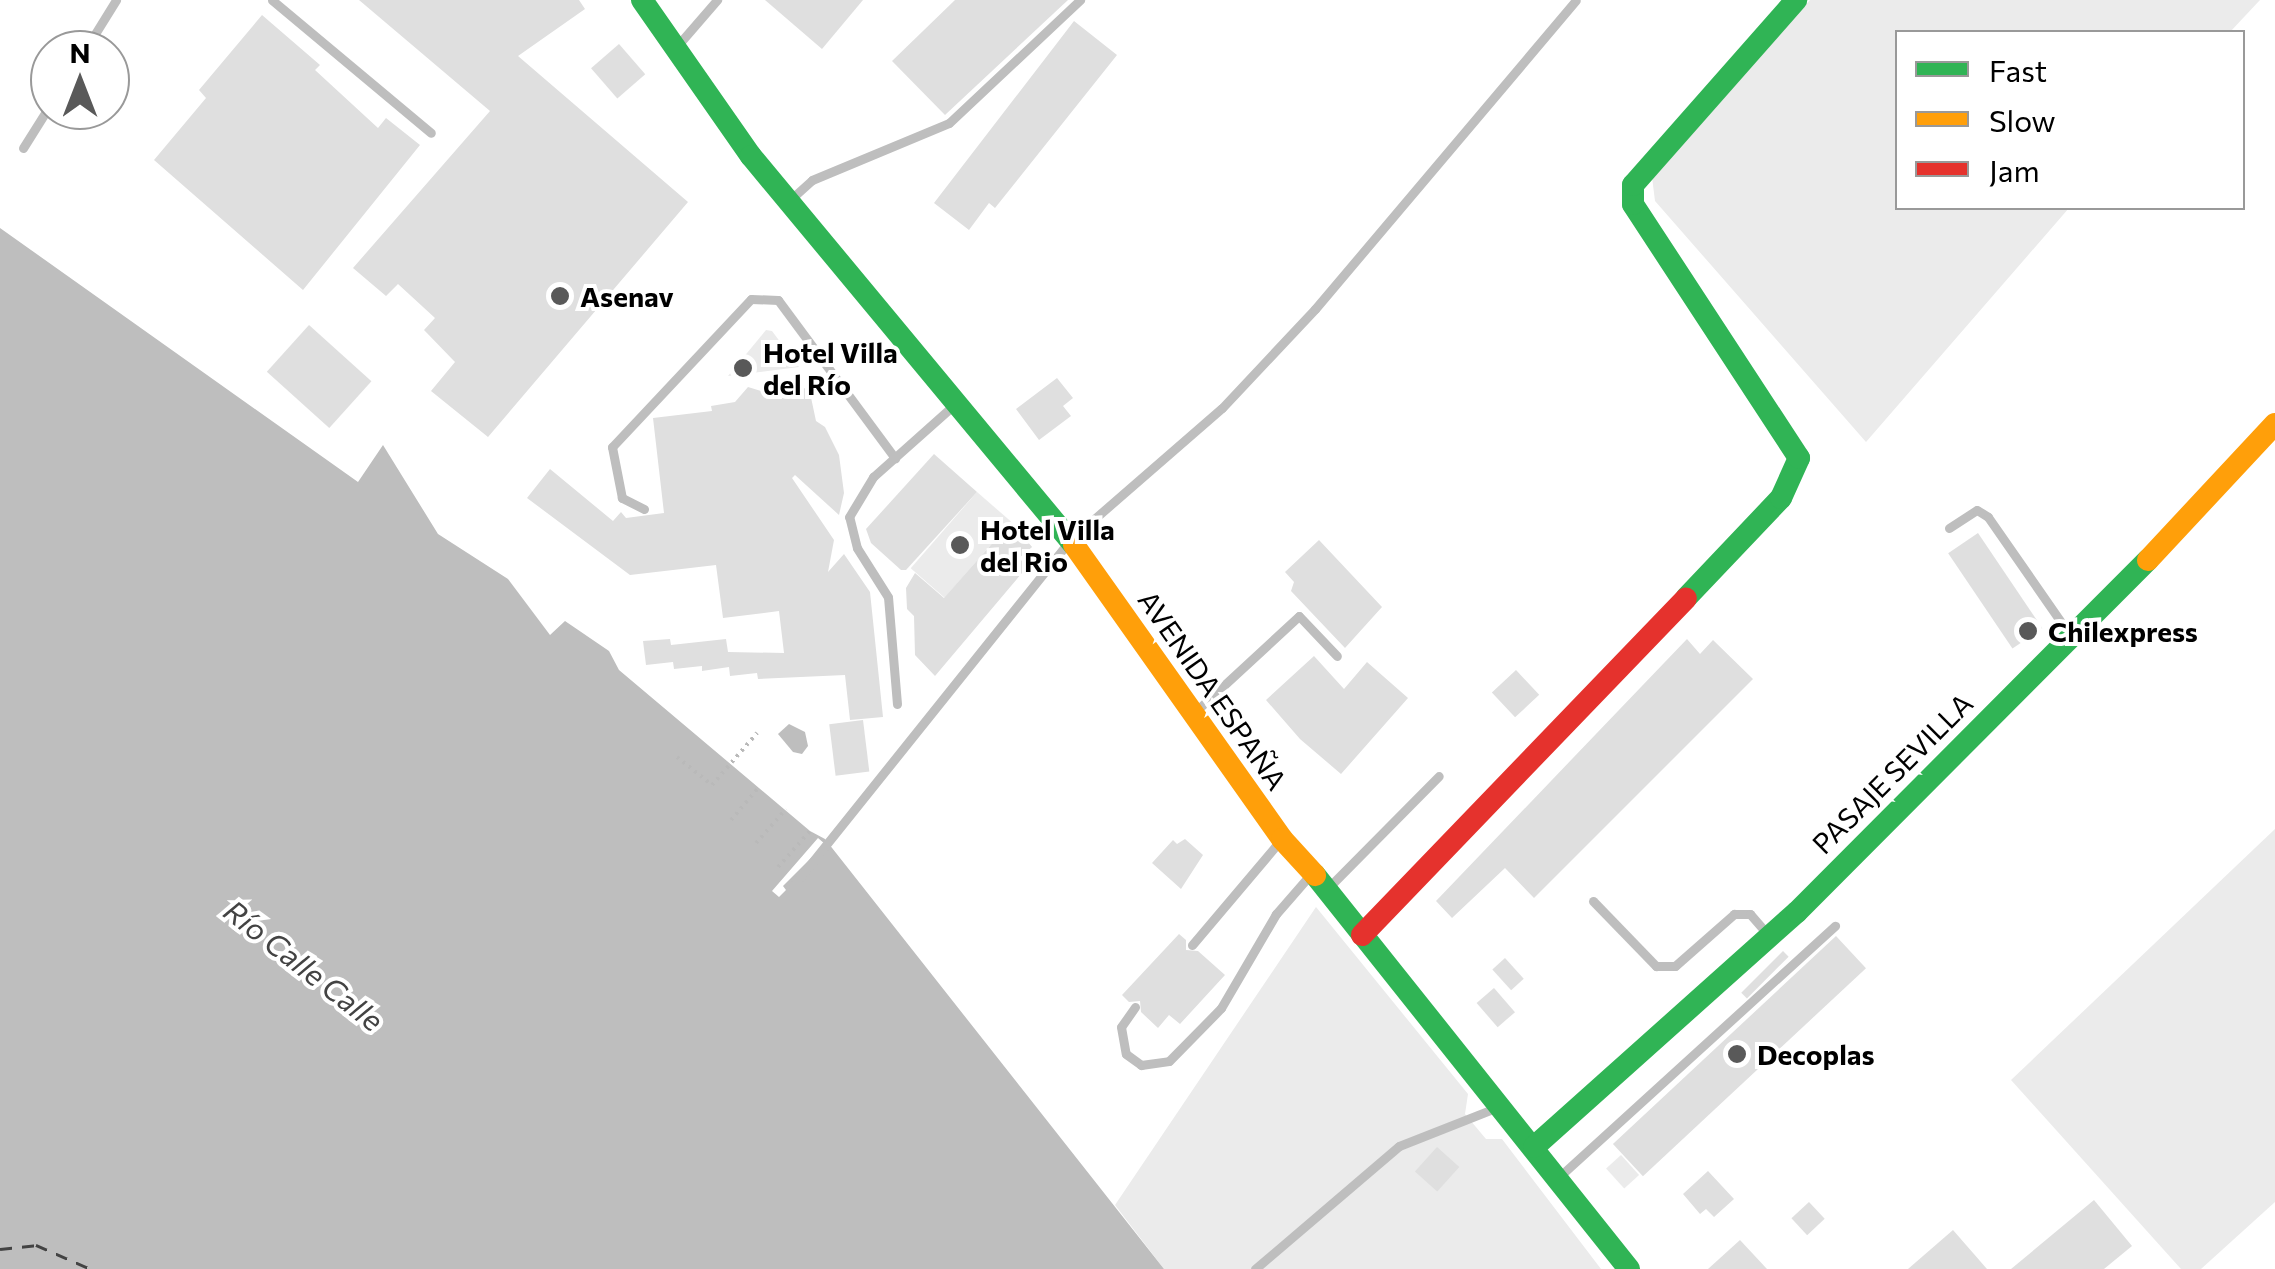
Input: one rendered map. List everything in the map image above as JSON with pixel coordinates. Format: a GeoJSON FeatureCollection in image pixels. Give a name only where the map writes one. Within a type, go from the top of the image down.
{"type":"FeatureCollection","features":[{"type":"Feature","properties":{"kind":"street","name":"AVENIDA ESPAÑA"},"geometry":{"type":"LineString","coordinates":[[642,0],[751,156],[1070,540],[1282,839],[1629,1269]]}},
{"type":"Feature","properties":{"kind":"street"},"geometry":{"type":"LineString","coordinates":[[1362,935],[1781,498],[1800,458],[1633,204],[1633,185],[1796,0]]}},
{"type":"Feature","properties":{"kind":"street","name":"PASAJE SEVILLA"},"geometry":{"type":"LineString","coordinates":[[1534,1147],[1769,936],[1976,730],[2074,640],[2275,424]]}},
{"type":"Feature","properties":{"kind":"lane"},"geometry":{"type":"LineString","coordinates":[[97,30],[116,0]]}},
{"type":"Feature","properties":{"kind":"lane"},"geometry":{"type":"LineString","coordinates":[[272,0],[430,134]]}},
{"type":"Feature","properties":{"kind":"lane"},"geometry":{"type":"LineString","coordinates":[[676,47],[717,0]]}},
{"type":"Feature","properties":{"kind":"lane"},"geometry":{"type":"LineString","coordinates":[[789,200],[812,180],[950,123],[1080,0]]}},
{"type":"Feature","properties":{"kind":"lane"},"geometry":{"type":"LineString","coordinates":[[792,886],[1070,540],[1222,408],[1315,309],[1576,0]]}},
{"type":"Feature","properties":{"kind":"lane"},"geometry":{"type":"LineString","coordinates":[[23,148],[34,130]]}},
{"type":"Feature","properties":{"kind":"lane"},"geometry":{"type":"LineString","coordinates":[[644,508],[622,498],[612,447],[751,299],[778,300],[895,458]]}},
{"type":"Feature","properties":{"kind":"lane"},"geometry":{"type":"LineString","coordinates":[[897,704],[888,597],[857,548],[849,518],[873,477],[957,402]]}},
{"type":"Feature","properties":{"kind":"lane"},"geometry":{"type":"LineString","coordinates":[[1948,528],[1977,510],[1988,517],[2074,640]]}},
{"type":"Feature","properties":{"kind":"lane"},"geometry":{"type":"LineString","coordinates":[[1194,713],[1299,616],[1337,656]]}},
{"type":"Feature","properties":{"kind":"lane"},"geometry":{"type":"LineString","coordinates":[[1135,1007],[1120,1027],[1126,1054],[1142,1066],[1169,1061],[1221,1008],[1276,914],[1439,776]]}},
{"type":"Feature","properties":{"kind":"lane"},"geometry":{"type":"LineString","coordinates":[[1192,945],[1282,839]]}},
{"type":"Feature","properties":{"kind":"lane"},"geometry":{"type":"LineString","coordinates":[[1593,901],[1656,966],[1675,966],[1734,914],[1750,914],[1769,936]]}},
{"type":"Feature","properties":{"kind":"lane"},"geometry":{"type":"LineString","coordinates":[[1558,1178],[1835,926]]}},
{"type":"Feature","properties":{"kind":"lane"},"geometry":{"type":"LineString","coordinates":[[1255,1269],[1399,1146],[1501,1106]]}},
{"type":"Feature","properties":{"kind":"path"},"geometry":{"type":"LineString","coordinates":[[677,757],[712,785],[757,733]]}},
{"type":"Feature","properties":{"kind":"path"},"geometry":{"type":"LineString","coordinates":[[730,820],[759,787]]}},
{"type":"Feature","properties":{"kind":"path"},"geometry":{"type":"LineString","coordinates":[[756,843],[786,809]]}},
{"type":"Feature","properties":{"kind":"path"},"geometry":{"type":"LineString","coordinates":[[778,867],[810,831]]}},
{"type":"Feature","properties":{"kind":"shaded area"},"geometry":{"type":"Polygon","coordinates":[[[1810,0],[2260,0],[2232,30],[1895,30],[1895,210],[2067,210],[1866,442],[1655,201],[1652,177],[1810,0]]]}},
{"type":"Feature","properties":{"kind":"shaded area"},"geometry":{"type":"Polygon","coordinates":[[[766,330],[772,331],[799,367],[728,376],[766,330]]]}},
{"type":"Feature","properties":{"kind":"shaded area","name":"Hotel Villa del Rio"},"geometry":{"type":"Polygon","coordinates":[[[977,492],[1011,522],[945,598],[911,568],[977,492]]]}},
{"type":"Feature","properties":{"kind":"shaded area"},"geometry":{"type":"Polygon","coordinates":[[[2275,829],[2275,1202],[2201,1269],[2181,1269],[2011,1080],[2275,829]]]}},
{"type":"Feature","properties":{"kind":"shaded area"},"geometry":{"type":"Polygon","coordinates":[[[1316,907],[1468,1094],[1465,1114],[1486,1139],[1502,1139],[1601,1269],[1164,1269],[1115,1205],[1316,907]]]}},
{"type":"Feature","properties":{"kind":"shaded area"},"geometry":{"type":"Polygon","coordinates":[[[1621,1155],[1639,1175],[1624,1188],[1606,1168],[1621,1155]]]}},
{"type":"Feature","properties":{"kind":"water","name":"Río Calle Calle"},"geometry":{"type":"Polygon","coordinates":[[[0,228],[358,482],[383,445],[438,534],[508,579],[550,635],[565,621],[609,651],[619,670],[810,831],[825,839],[1164,1269],[0,1269],[0,228]]]}},
{"type":"Feature","properties":{"kind":"water"},"geometry":{"type":"Polygon","coordinates":[[[789,724],[805,732],[808,746],[802,754],[793,752],[778,734],[789,724]]]}},
{"type":"Feature","properties":{"kind":"pier"},"geometry":{"type":"Polygon","coordinates":[[[818,838],[825,844],[783,886],[786,890],[779,897],[772,891],[818,838]]]}},
{"type":"Feature","properties":{"kind":"building"},"geometry":{"type":"Polygon","coordinates":[[[359,0],[579,0],[585,9],[518,56],[688,202],[488,437],[431,391],[455,362],[424,330],[435,318],[398,284],[386,296],[353,268],[490,111],[359,0]]]}},
{"type":"Feature","properties":{"kind":"building"},"geometry":{"type":"Polygon","coordinates":[[[765,0],[863,0],[822,49],[765,0]]]}},
{"type":"Feature","properties":{"kind":"building"},"geometry":{"type":"Polygon","coordinates":[[[955,0],[1068,0],[945,115],[892,61],[955,0]]]}},
{"type":"Feature","properties":{"kind":"building"},"geometry":{"type":"Polygon","coordinates":[[[262,15],[320,65],[315,70],[378,128],[386,118],[420,145],[303,290],[154,160],[206,98],[199,90],[262,15]]]}},
{"type":"Feature","properties":{"kind":"building"},"geometry":{"type":"Polygon","coordinates":[[[1074,21],[1117,55],[995,208],[989,203],[969,230],[934,203],[1074,21]]]}},
{"type":"Feature","properties":{"kind":"building"},"geometry":{"type":"Polygon","coordinates":[[[619,44],[645,74],[617,98],[591,68],[619,44]]]}},
{"type":"Feature","properties":{"kind":"building"},"geometry":{"type":"Polygon","coordinates":[[[309,325],[371,381],[329,428],[267,372],[309,325]]]}},
{"type":"Feature","properties":{"kind":"building"},"geometry":{"type":"Polygon","coordinates":[[[1057,378],[1073,398],[1063,406],[1071,416],[1039,440],[1016,409],[1057,378]]]}},
{"type":"Feature","properties":{"kind":"building"},"geometry":{"type":"Polygon","coordinates":[[[748,387],[761,391],[809,388],[816,421],[825,427],[839,455],[844,493],[839,515],[795,475],[792,478],[834,540],[828,572],[844,554],[870,592],[883,717],[850,720],[845,675],[758,679],[757,673],[730,676],[729,667],[702,671],[702,666],[674,669],[673,662],[646,665],[643,641],[670,639],[671,645],[726,639],[728,652],[784,653],[779,611],[723,618],[716,565],[630,575],[527,498],[550,469],[613,521],[621,512],[626,518],[664,513],[653,418],[712,411],[711,406],[735,402],[748,387]]]}},
{"type":"Feature","properties":{"kind":"building"},"geometry":{"type":"Polygon","coordinates":[[[934,454],[977,492],[906,570],[901,570],[871,543],[866,529],[934,454]]]}},
{"type":"Feature","properties":{"kind":"building"},"geometry":{"type":"Polygon","coordinates":[[[1011,522],[1038,554],[935,676],[915,655],[914,616],[907,609],[906,588],[915,573],[944,598],[1011,522]]]}},
{"type":"Feature","properties":{"kind":"building"},"geometry":{"type":"Polygon","coordinates":[[[1978,533],[2042,628],[2012,648],[1948,553],[1978,533]]]}},
{"type":"Feature","properties":{"kind":"building"},"geometry":{"type":"Polygon","coordinates":[[[1319,540],[1382,607],[1345,648],[1291,591],[1294,582],[1285,572],[1319,540]]]}},
{"type":"Feature","properties":{"kind":"building"},"geometry":{"type":"Polygon","coordinates":[[[1687,639],[1700,654],[1713,640],[1753,679],[1534,898],[1505,868],[1452,918],[1436,901],[1687,639]]]}},
{"type":"Feature","properties":{"kind":"building"},"geometry":{"type":"Polygon","coordinates":[[[1314,656],[1344,689],[1367,662],[1408,698],[1341,774],[1300,739],[1266,700],[1314,656]]]}},
{"type":"Feature","properties":{"kind":"building"},"geometry":{"type":"Polygon","coordinates":[[[1516,670],[1539,695],[1515,717],[1492,693],[1516,670]]]}},
{"type":"Feature","properties":{"kind":"building"},"geometry":{"type":"Polygon","coordinates":[[[863,720],[869,772],[836,776],[829,724],[863,720]]]}},
{"type":"Feature","properties":{"kind":"building"},"geometry":{"type":"Polygon","coordinates":[[[1185,839],[1203,855],[1181,889],[1152,863],[1173,840],[1177,844],[1185,839]]]}},
{"type":"Feature","properties":{"kind":"building"},"geometry":{"type":"Polygon","coordinates":[[[1179,934],[1186,940],[1186,950],[1198,951],[1225,975],[1180,1024],[1169,1015],[1158,1028],[1141,1012],[1140,1001],[1129,1002],[1122,995],[1179,934]]]}},
{"type":"Feature","properties":{"kind":"building","name":"Decoplas"},"geometry":{"type":"Polygon","coordinates":[[[1836,936],[1866,968],[1643,1176],[1613,1144],[1836,936]]]}},
{"type":"Feature","properties":{"kind":"building"},"geometry":{"type":"Polygon","coordinates":[[[1783,951],[1789,957],[1747,998],[1741,993],[1783,951]]]}},
{"type":"Feature","properties":{"kind":"building"},"geometry":{"type":"Polygon","coordinates":[[[1505,958],[1524,979],[1511,990],[1492,969],[1505,958]]]}},
{"type":"Feature","properties":{"kind":"building"},"geometry":{"type":"Polygon","coordinates":[[[1494,988],[1515,1012],[1498,1027],[1477,1003],[1494,988]]]}},
{"type":"Feature","properties":{"kind":"building"},"geometry":{"type":"Polygon","coordinates":[[[1437,1147],[1459,1167],[1437,1192],[1415,1172],[1437,1147]]]}},
{"type":"Feature","properties":{"kind":"building"},"geometry":{"type":"Polygon","coordinates":[[[1708,1171],[1734,1199],[1714,1217],[1706,1209],[1700,1214],[1683,1194],[1708,1171]]]}},
{"type":"Feature","properties":{"kind":"building"},"geometry":{"type":"Polygon","coordinates":[[[2094,1200],[2132,1246],[2104,1269],[2011,1269],[2094,1200]]]}},
{"type":"Feature","properties":{"kind":"building"},"geometry":{"type":"Polygon","coordinates":[[[1809,1202],[1825,1219],[1807,1235],[1791,1218],[1809,1202]]]}},
{"type":"Feature","properties":{"kind":"building"},"geometry":{"type":"Polygon","coordinates":[[[1953,1230],[1987,1269],[1908,1269],[1953,1230]]]}},
{"type":"Feature","properties":{"kind":"building"},"geometry":{"type":"Polygon","coordinates":[[[1740,1240],[1767,1269],[1708,1269],[1740,1240]]]}},
{"type":"Feature","properties":{"kind":"ferry route"},"geometry":{"type":"LineString","coordinates":[[0,1249],[36,1245],[91,1269]]}},
{"type":"Feature","properties":{"kind":"traffic: fast"},"geometry":{"type":"LineString","coordinates":[[642,0],[751,156],[1074,545]]}},
{"type":"Feature","properties":{"kind":"traffic: fast"},"geometry":{"type":"LineString","coordinates":[[1686,598],[1781,498],[1799,458],[1633,204],[1633,185],[1796,0]]}},
{"type":"Feature","properties":{"kind":"traffic: fast"},"geometry":{"type":"LineString","coordinates":[[1534,1147],[1797,912],[2148,560]]}},
{"type":"Feature","properties":{"kind":"traffic: fast"},"geometry":{"type":"LineString","coordinates":[[1315,875],[1629,1269]]}},
{"type":"Feature","properties":{"kind":"traffic: slow"},"geometry":{"type":"LineString","coordinates":[[2148,560],[2275,424]]}},
{"type":"Feature","properties":{"kind":"traffic: slow"},"geometry":{"type":"LineString","coordinates":[[1074,545],[1282,839],[1315,875]]}},
{"type":"Feature","properties":{"kind":"traffic: jam"},"geometry":{"type":"LineString","coordinates":[[1362,935],[1686,598]]}},
{"type":"Feature","properties":{"kind":"place","name":"Asenav"},"geometry":{"type":"Point","coordinates":[560,296]}},
{"type":"Feature","properties":{"kind":"place","name":"Hotel Villa del Río"},"geometry":{"type":"Point","coordinates":[743,368]}},
{"type":"Feature","properties":{"kind":"place","name":"Hotel Villa del Rio"},"geometry":{"type":"Point","coordinates":[960,545]}},
{"type":"Feature","properties":{"kind":"place","name":"Chilexpress"},"geometry":{"type":"Point","coordinates":[2028,631]}},
{"type":"Feature","properties":{"kind":"place","name":"Decoplas"},"geometry":{"type":"Point","coordinates":[1737,1054]}}]}
